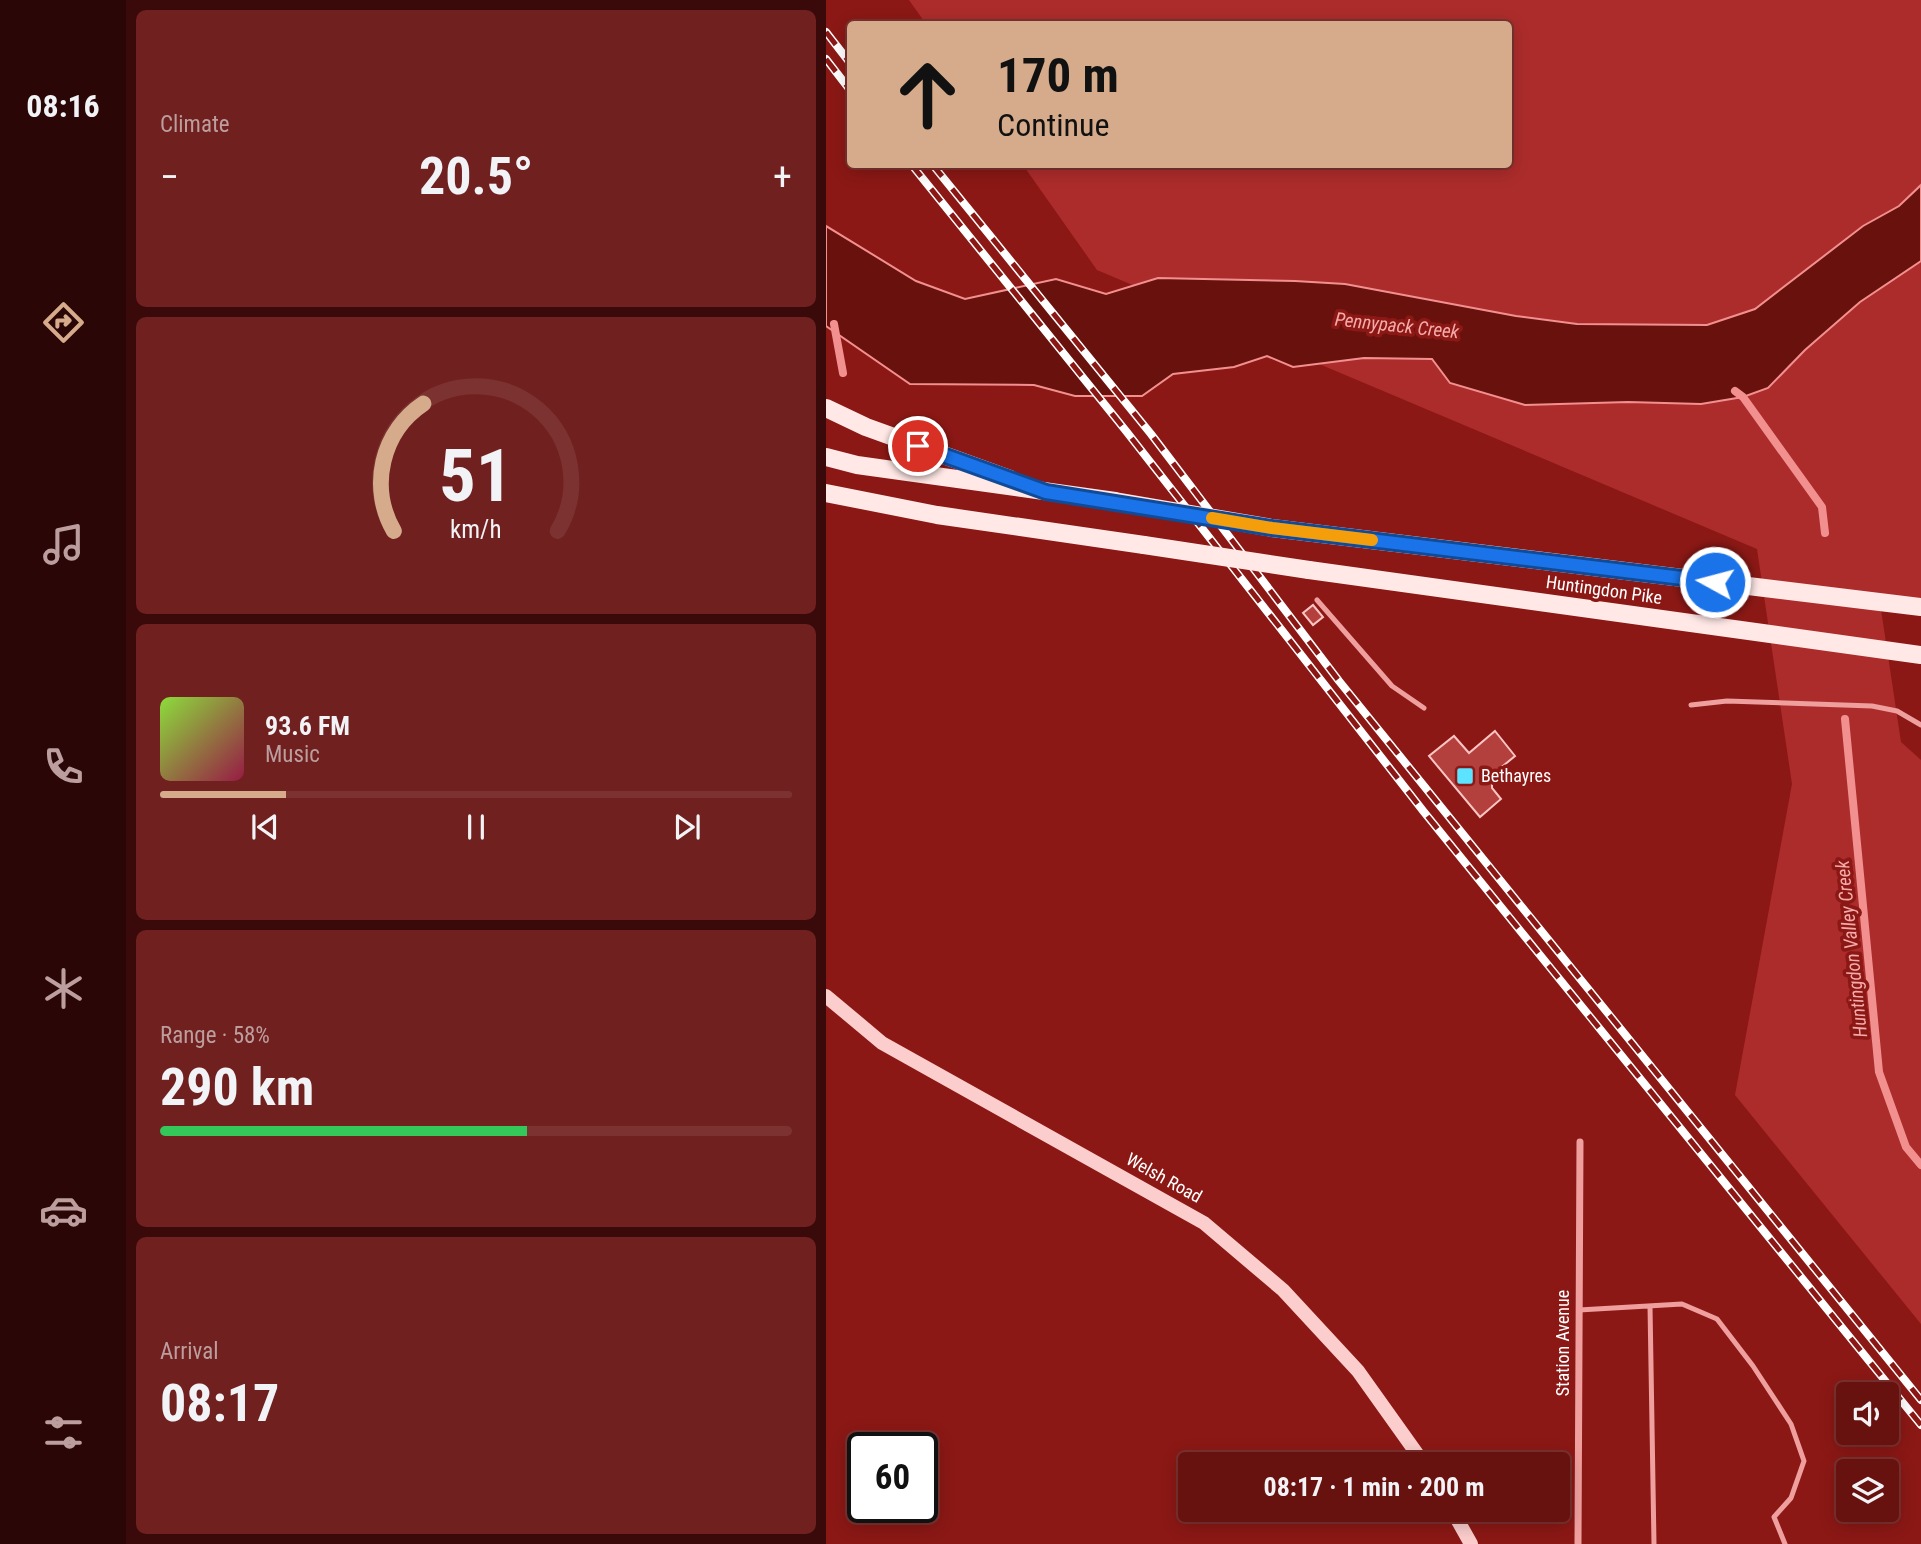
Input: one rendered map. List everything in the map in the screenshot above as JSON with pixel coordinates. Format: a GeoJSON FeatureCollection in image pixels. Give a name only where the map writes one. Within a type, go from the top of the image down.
{"type":"FeatureCollection","features":[{"type":"Feature","properties":{"kind":"main road"},"geometry":{"type":"LineString","coordinates":[[826,408],[866,427],[1046,492]]}},
{"type":"Feature","properties":{"kind":"main road","name":"Huntingdon Pike"},"geometry":{"type":"LineString","coordinates":[[826,457],[857,465],[1115,501],[1272,528],[1921,607]]}},
{"type":"Feature","properties":{"kind":"main road","name":"Huntingdon Pike"},"geometry":{"type":"LineString","coordinates":[[826,493],[937,515],[1921,655]]}},
{"type":"Feature","properties":{"kind":"main road","name":"Welsh Road"},"geometry":{"type":"LineString","coordinates":[[826,996],[882,1043],[1204,1223],[1283,1290],[1357,1371],[1416,1452]]}},
{"type":"Feature","properties":{"kind":"main road"},"geometry":{"type":"LineString","coordinates":[[1459,1522],[1471,1544]]}},
{"type":"Feature","properties":{"kind":"street","name":"Station Avenue"},"geometry":{"type":"LineString","coordinates":[[1578,1544],[1580,1142]]}},
{"type":"Feature","properties":{"kind":"lane"},"geometry":{"type":"LineString","coordinates":[[1317,600],[1392,686],[1424,708]]}},
{"type":"Feature","properties":{"kind":"lane"},"geometry":{"type":"LineString","coordinates":[[1691,705],[1727,701],[1872,706],[1897,711],[1921,725]]}},
{"type":"Feature","properties":{"kind":"lane"},"geometry":{"type":"LineString","coordinates":[[1579,1310],[1682,1304],[1717,1319],[1753,1366],[1791,1424],[1804,1461],[1791,1498],[1774,1517],[1785,1544]]}},
{"type":"Feature","properties":{"kind":"lane"},"geometry":{"type":"LineString","coordinates":[[1650,1306],[1654,1544]]}},
{"type":"Feature","properties":{"kind":"shaded area"},"geometry":{"type":"Polygon","coordinates":[[[909,0],[1921,0],[1921,241],[1914,267],[1921,262],[1921,607],[1880,603],[1901,742],[1921,760],[1921,1324],[1735,1095],[1792,784],[1757,549],[1097,270],[1025,168],[1512,168],[1512,21],[924,21],[909,0]]]}},
{"type":"Feature","properties":{"kind":"water","name":"Pennypack Creek"},"geometry":{"type":"Polygon","coordinates":[[[1921,185],[1921,261],[1860,302],[1805,350],[1768,388],[1743,397],[1701,404],[1628,402],[1525,405],[1450,383],[1432,359],[1364,358],[1293,367],[1267,356],[1234,367],[1173,374],[1142,396],[1075,396],[1034,385],[910,384],[826,326],[826,226],[916,281],[965,299],[1056,279],[1106,294],[1158,278],[1295,281],[1345,284],[1516,316],[1577,324],[1707,325],[1755,309],[1863,226],[1899,206],[1921,185]]]}},
{"type":"Feature","properties":{"kind":"building"},"geometry":{"type":"Polygon","coordinates":[[[1313,605],[1323,617],[1313,625],[1303,613],[1313,605]]]}},
{"type":"Feature","properties":{"kind":"building","name":"Bethayres"},"geometry":{"type":"Polygon","coordinates":[[[1495,731],[1515,756],[1492,775],[1492,788],[1501,799],[1480,817],[1429,756],[1454,736],[1469,753],[1495,731]]]}},
{"type":"Feature","properties":{"kind":"waterway"},"geometry":{"type":"LineString","coordinates":[[834,324],[843,373]]}},
{"type":"Feature","properties":{"kind":"waterway","name":"Huntingdon Valley Creek"},"geometry":{"type":"LineString","coordinates":[[1735,391],[1743,397],[1822,507],[1825,533]]}},
{"type":"Feature","properties":{"kind":"waterway","name":"Huntingdon Valley Creek"},"geometry":{"type":"LineString","coordinates":[[1845,719],[1879,1072],[1906,1147],[1921,1165]]}},
{"type":"Feature","properties":{"kind":"railway"},"geometry":{"type":"LineString","coordinates":[[826,32],[847,59]]}},
{"type":"Feature","properties":{"kind":"railway"},"geometry":{"type":"LineString","coordinates":[[826,59],[847,86]]}},
{"type":"Feature","properties":{"kind":"railway"},"geometry":{"type":"LineString","coordinates":[[914,168],[1126,431],[1424,812],[1921,1425]]}},
{"type":"Feature","properties":{"kind":"railway"},"geometry":{"type":"LineString","coordinates":[[935,168],[1151,434],[1339,681],[1921,1400]]}},
{"type":"Feature","properties":{"kind":"slow traffic"},"geometry":{"type":"LineString","coordinates":[[1212,518],[1372,540]]}},
{"type":"Feature","properties":{"kind":"place","name":"Bethayres"},"geometry":{"type":"Point","coordinates":[1465,776]}},
{"type":"Feature","properties":{"kind":"route"},"geometry":{"type":"LineString","coordinates":[[918,446],[1046,492],[1272,528],[1715,582]]}}]}
